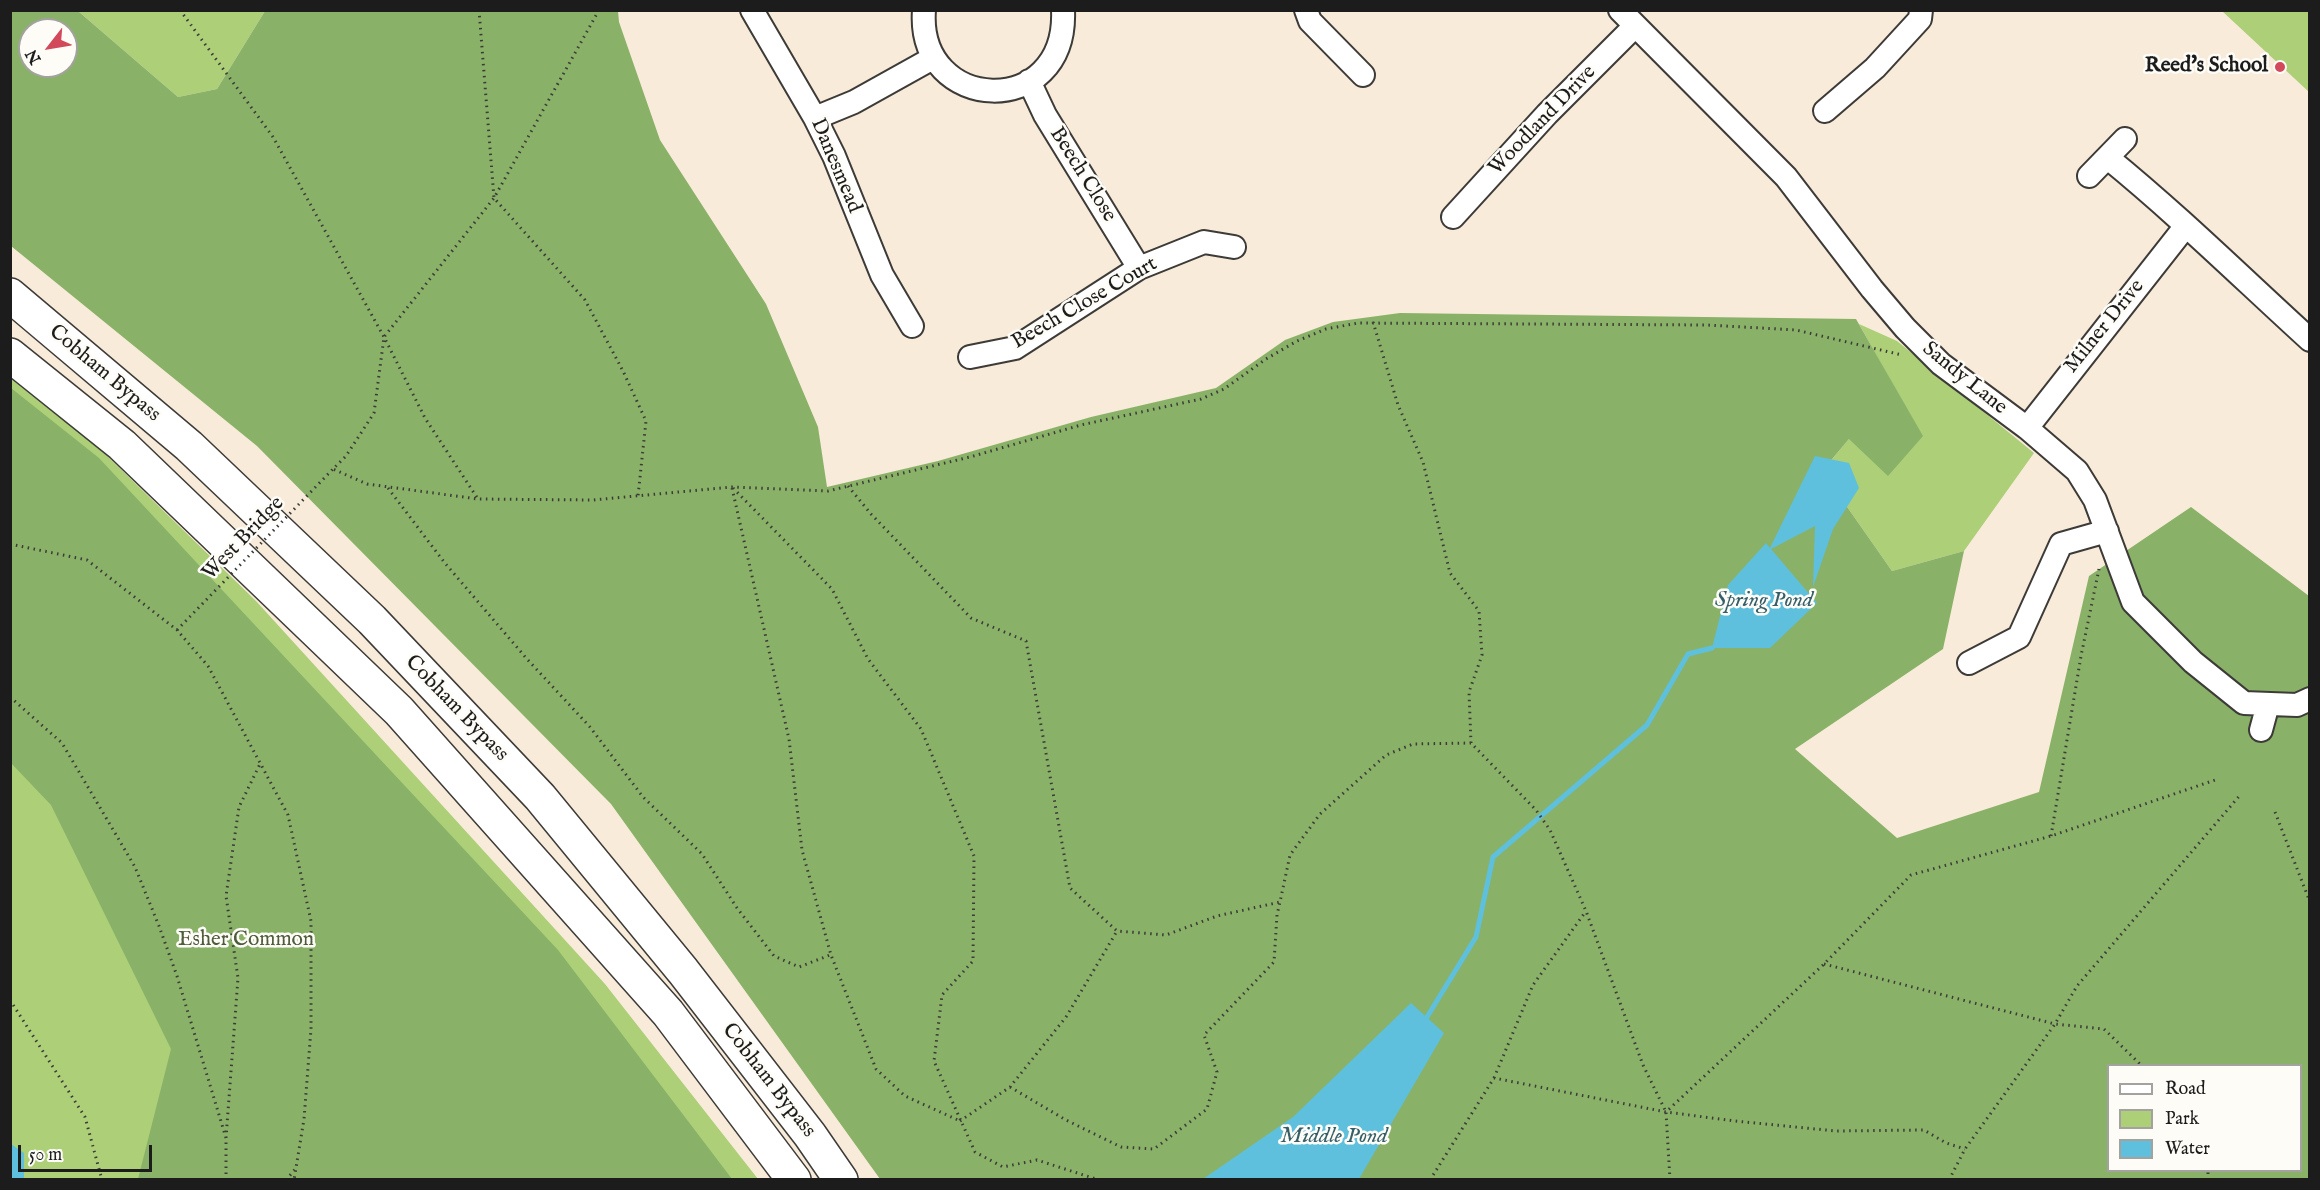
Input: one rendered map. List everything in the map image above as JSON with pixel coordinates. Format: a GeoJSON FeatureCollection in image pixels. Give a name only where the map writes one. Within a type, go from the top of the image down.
{"type":"FeatureCollection","features":[{"type":"Feature","properties":{"kind":"highway","name":"Cobham Bypass"},"geometry":{"type":"LineString","coordinates":[[10,295],[197,454],[372,620],[540,796],[690,980],[810,1135],[841,1179]]}},
{"type":"Feature","properties":{"kind":"highway","name":"Cobham Bypass"},"geometry":{"type":"LineString","coordinates":[[10,355],[122,445],[399,711],[668,1013],[794,1179]]}},
{"type":"Feature","properties":{"kind":"street","name":"Danesmead"},"geometry":{"type":"LineString","coordinates":[[752,10],[815,118],[834,156],[882,275],[912,326]]}},
{"type":"Feature","properties":{"kind":"street"},"geometry":{"type":"LineString","coordinates":[[924,10],[923,23],[933,58],[951,78],[981,91],[1014,90],[1045,71],[1058,51],[1064,28],[1063,10]]}},
{"type":"Feature","properties":{"kind":"street"},"geometry":{"type":"LineString","coordinates":[[1306,10],[1310,21],[1363,75]]}},
{"type":"Feature","properties":{"kind":"street"},"geometry":{"type":"LineString","coordinates":[[1825,111],[1875,68],[1920,19],[1921,10]]}},
{"type":"Feature","properties":{"kind":"street","name":"Woodland Drive"},"geometry":{"type":"LineString","coordinates":[[1453,217],[1547,114],[1627,19]]}},
{"type":"Feature","properties":{"kind":"street","name":"Sandy Lane"},"geometry":{"type":"LineString","coordinates":[[1627,19],[1786,177],[1905,328],[1941,364],[2027,428],[2077,471],[2095,500],[2133,602],[2193,662],[2244,703],[2297,705],[2310,699]]}},
{"type":"Feature","properties":{"kind":"street"},"geometry":{"type":"LineString","coordinates":[[815,118],[854,102],[933,58]]}},
{"type":"Feature","properties":{"kind":"street","name":"Beech Close"},"geometry":{"type":"LineString","coordinates":[[1029,81],[1045,115],[1139,267]]}},
{"type":"Feature","properties":{"kind":"street"},"geometry":{"type":"LineString","coordinates":[[2089,176],[2125,139]]}},
{"type":"Feature","properties":{"kind":"street"},"geometry":{"type":"LineString","coordinates":[[2108,158],[2155,196],[2185,227],[2310,340]]}},
{"type":"Feature","properties":{"kind":"street","name":"Milner Drive"},"geometry":{"type":"LineString","coordinates":[[2027,428],[2185,227]]}},
{"type":"Feature","properties":{"kind":"street","name":"Beech Close Court"},"geometry":{"type":"LineString","coordinates":[[970,357],[1015,348],[1139,267],[1204,242],[1234,247]]}},
{"type":"Feature","properties":{"kind":"street"},"geometry":{"type":"LineString","coordinates":[[1969,663],[2019,638],[2061,543],[2107,531]]}},
{"type":"Feature","properties":{"kind":"street"},"geometry":{"type":"LineString","coordinates":[[2261,730],[2268,704]]}},
{"type":"Feature","properties":{"kind":"path"},"geometry":{"type":"LineString","coordinates":[[180,10],[273,137],[384,337],[425,418],[478,499]]}},
{"type":"Feature","properties":{"kind":"path"},"geometry":{"type":"LineString","coordinates":[[479,10],[494,198],[585,300],[623,371],[646,421],[638,496]]}},
{"type":"Feature","properties":{"kind":"path"},"geometry":{"type":"LineString","coordinates":[[384,337],[494,198],[599,10]]}},
{"type":"Feature","properties":{"kind":"path"},"geometry":{"type":"LineString","coordinates":[[1373,322],[1398,405],[1423,462],[1450,573],[1479,611],[1482,655],[1468,692],[1471,743],[1536,810],[1550,830],[1586,911],[1643,1065],[1666,1112],[1670,1179]]}},
{"type":"Feature","properties":{"kind":"path"},"geometry":{"type":"LineString","coordinates":[[333,470],[367,484],[478,499],[592,500],[732,487],[828,491],[970,457],[1081,424],[1202,399],[1224,389],[1297,340],[1326,329],[1373,322],[1707,325],[1796,330],[1941,364]]}},
{"type":"Feature","properties":{"kind":"path","name":"West Bridge"},"geometry":{"type":"LineString","coordinates":[[177,630],[346,456],[374,413],[384,337]]}},
{"type":"Feature","properties":{"kind":"path"},"geometry":{"type":"LineString","coordinates":[[849,486],[871,514],[971,618],[1026,641],[1070,888],[1117,931],[1166,935],[1217,916],[1280,902]]}},
{"type":"Feature","properties":{"kind":"path"},"geometry":{"type":"LineString","coordinates":[[387,487],[444,562],[527,659],[590,727],[643,797],[702,854],[736,908],[774,956],[799,967],[831,955]]}},
{"type":"Feature","properties":{"kind":"path"},"geometry":{"type":"LineString","coordinates":[[732,487],[789,739],[802,850],[831,955],[876,1069],[906,1096],[960,1121]]}},
{"type":"Feature","properties":{"kind":"path"},"geometry":{"type":"LineString","coordinates":[[732,487],[832,590],[868,659],[921,729],[974,856],[973,961],[942,995],[934,1061],[975,1152],[1003,1167],[1037,1160],[1099,1179]]}},
{"type":"Feature","properties":{"kind":"path"},"geometry":{"type":"LineString","coordinates":[[2051,836],[2081,656],[2107,531]]}},
{"type":"Feature","properties":{"kind":"path"},"geometry":{"type":"LineString","coordinates":[[10,544],[87,560],[177,630],[208,666],[288,815],[311,921],[311,1029],[304,1119],[294,1179]]}},
{"type":"Feature","properties":{"kind":"path"},"geometry":{"type":"LineString","coordinates":[[10,697],[62,743],[135,867],[177,976],[226,1138]]}},
{"type":"Feature","properties":{"kind":"path"},"geometry":{"type":"LineString","coordinates":[[1010,1087],[1066,1120],[1121,1147],[1154,1149],[1207,1108],[1216,1072],[1204,1035],[1274,962],[1280,902],[1290,855],[1320,814],[1386,755],[1413,744],[1471,743]]}},
{"type":"Feature","properties":{"kind":"path"},"geometry":{"type":"LineString","coordinates":[[226,1179],[226,1138],[238,978],[226,896],[239,807],[260,764]]}},
{"type":"Feature","properties":{"kind":"path"},"geometry":{"type":"LineString","coordinates":[[1666,1112],[1824,964],[1911,875],[2051,836],[2218,779]]}},
{"type":"Feature","properties":{"kind":"path"},"geometry":{"type":"LineString","coordinates":[[1949,1179],[1965,1149],[2055,1024],[2077,986],[2241,794]]}},
{"type":"Feature","properties":{"kind":"path"},"geometry":{"type":"LineString","coordinates":[[2275,812],[2310,902]]}},
{"type":"Feature","properties":{"kind":"path"},"geometry":{"type":"LineString","coordinates":[[1430,1179],[1494,1078],[1533,985],[1586,911]]}},
{"type":"Feature","properties":{"kind":"path"},"geometry":{"type":"LineString","coordinates":[[960,1121],[1010,1087],[1066,1017],[1117,931]]}},
{"type":"Feature","properties":{"kind":"path"},"geometry":{"type":"LineString","coordinates":[[1824,964],[2055,1024],[2104,1029],[2141,1064]]}},
{"type":"Feature","properties":{"kind":"path"},"geometry":{"type":"LineString","coordinates":[[10,1000],[85,1117],[102,1179]]}},
{"type":"Feature","properties":{"kind":"path"},"geometry":{"type":"LineString","coordinates":[[1494,1078],[1666,1112],[1836,1131],[1924,1130],[1946,1143],[1965,1149]]}},
{"type":"Feature","properties":{"kind":"path"},"geometry":{"type":"LineString","coordinates":[[286,1179],[297,1167]]}},
{"type":"Feature","properties":{"kind":"green space"},"geometry":{"type":"Polygon","coordinates":[[[10,11],[78,11],[178,97],[217,89],[265,11],[618,11],[619,22],[660,140],[766,304],[818,427],[827,487],[938,461],[1091,417],[1216,388],[1285,340],[1333,322],[1400,313],[1856,319],[1923,436],[1888,476],[1849,439],[1822,471],[1892,571],[1964,551],[1943,649],[1795,749],[1897,838],[2039,792],[2089,576],[2191,507],[2309,596],[2309,1179],[880,1179],[611,804],[257,446],[11,246],[10,11]]]}},
{"type":"Feature","properties":{"kind":"green space"},"geometry":{"type":"Polygon","coordinates":[[[78,11],[265,11],[217,89],[178,97],[78,11]]]}},
{"type":"Feature","properties":{"kind":"green space"},"geometry":{"type":"Polygon","coordinates":[[[2222,11],[2309,11],[2309,92],[2222,11]]]}},
{"type":"Feature","properties":{"kind":"green space"},"geometry":{"type":"Polygon","coordinates":[[[1859,324],[1897,341],[2034,453],[1964,551],[1892,571],[1822,471],[1849,439],[1922,436],[1859,324]]]}},
{"type":"Feature","properties":{"kind":"green space","name":"Esher Common"},"geometry":{"type":"Polygon","coordinates":[[[10,377],[96,445],[256,601],[605,984],[758,1179],[11,1179],[10,377]]]}},
{"type":"Feature","properties":{"kind":"green space","name":"Esher Common"},"geometry":{"type":"Polygon","coordinates":[[[11,388],[99,458],[558,950],[732,1179],[138,1179],[171,1049],[51,805],[11,763],[11,388]]]}},
{"type":"Feature","properties":{"kind":"water","name":"Spring Pond"},"geometry":{"type":"Polygon","coordinates":[[[1815,456],[1849,463],[1859,488],[1833,529],[1813,587],[1815,526],[1771,549],[1817,603],[1770,648],[1712,648],[1728,585],[1766,543],[1770,548],[1815,456]]]}},
{"type":"Feature","properties":{"kind":"water","name":"Middle Pond"},"geometry":{"type":"Polygon","coordinates":[[[1411,1003],[1444,1033],[1359,1179],[1203,1179],[1293,1117],[1411,1003]]]}},
{"type":"Feature","properties":{"kind":"water"},"geometry":{"type":"Polygon","coordinates":[[[11,1144],[24,1153],[24,1179],[11,1179],[11,1144]]]}},
{"type":"Feature","properties":{"kind":"waterway"},"geometry":{"type":"LineString","coordinates":[[1427,1017],[1476,937],[1493,857],[1647,725],[1688,654],[1712,648]]}},
{"type":"Feature","properties":{"kind":"place","name":"Reed's School"},"geometry":{"type":"Point","coordinates":[2280,67]}}]}
